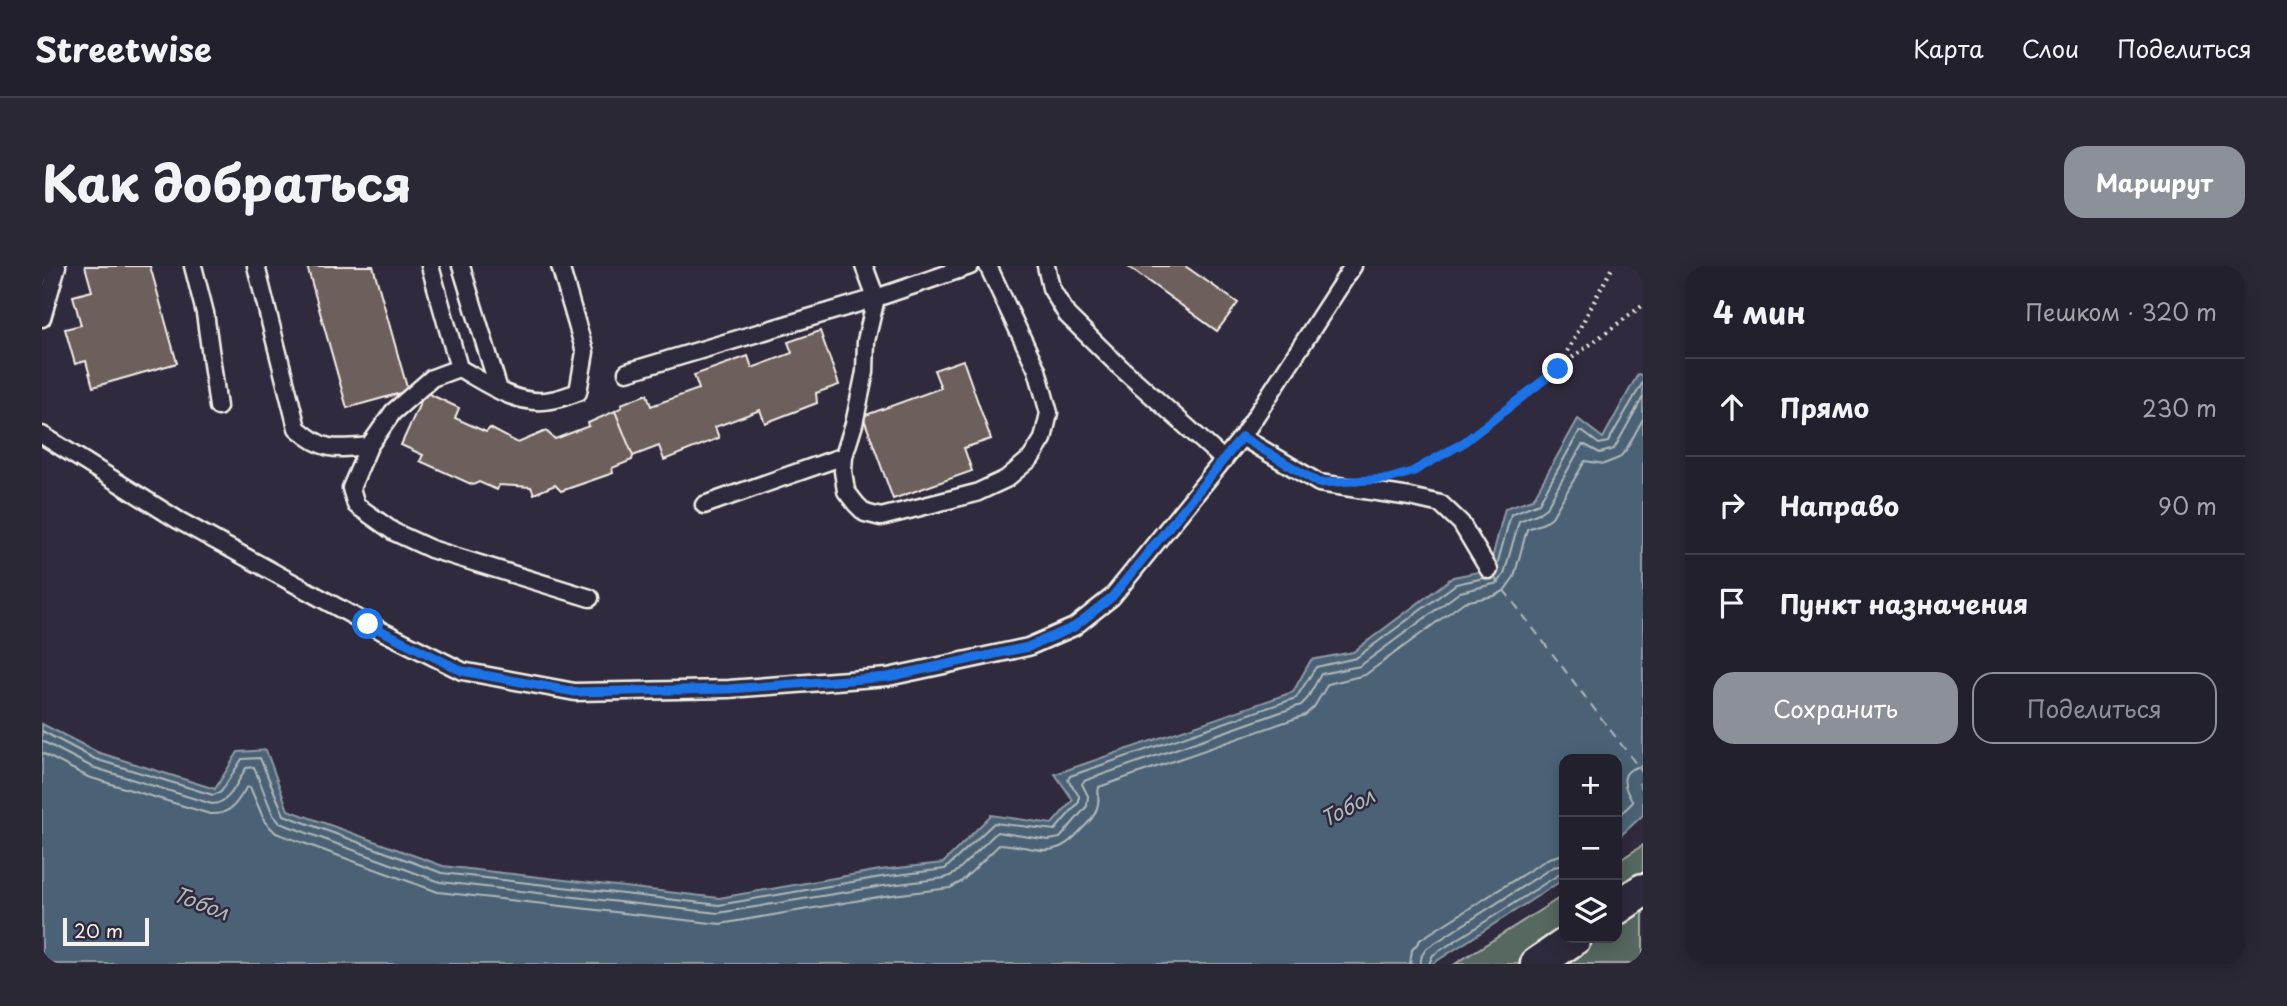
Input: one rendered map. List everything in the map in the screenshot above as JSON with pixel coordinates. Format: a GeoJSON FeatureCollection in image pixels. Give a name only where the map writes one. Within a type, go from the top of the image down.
{"type":"FeatureCollection","features":[{"type":"Feature","properties":{"kind":"street"},"geometry":{"type":"LineString","coordinates":[[1622,905],[1643,890]]}},
{"type":"Feature","properties":{"kind":"street"},"geometry":{"type":"LineString","coordinates":[[1537,964],[1568,943]]}},
{"type":"Feature","properties":{"kind":"lane"},"geometry":{"type":"LineString","coordinates":[[42,318],[57,266]]}},
{"type":"Feature","properties":{"kind":"lane"},"geometry":{"type":"LineString","coordinates":[[193,266],[205,313],[218,407]]}},
{"type":"Feature","properties":{"kind":"lane"},"geometry":{"type":"LineString","coordinates":[[256,266],[298,428],[307,437],[330,449],[369,446]]}},
{"type":"Feature","properties":{"kind":"lane"},"geometry":{"type":"LineString","coordinates":[[430,266],[459,368],[524,400],[549,401],[578,392],[585,352],[560,266]]}},
{"type":"Feature","properties":{"kind":"lane"},"geometry":{"type":"LineString","coordinates":[[461,266],[499,390]]}},
{"type":"Feature","properties":{"kind":"lane"},"geometry":{"type":"LineString","coordinates":[[864,266],[876,298],[866,341],[862,385],[844,456],[843,471],[846,491],[865,513],[881,517],[976,493],[1006,479],[1031,458],[1043,439],[1049,413],[1037,370],[988,266]]}},
{"type":"Feature","properties":{"kind":"lane"},"geometry":{"type":"LineString","coordinates":[[627,372],[876,298],[970,266]]}},
{"type":"Feature","properties":{"kind":"lane"},"geometry":{"type":"LineString","coordinates":[[1046,266],[1051,289],[1067,315],[1119,367],[1224,460]]}},
{"type":"Feature","properties":{"kind":"lane"},"geometry":{"type":"LineString","coordinates":[[42,435],[178,520],[368,624],[462,671],[575,692],[729,689],[888,677],[1028,647],[1074,627],[1112,597],[1242,437],[1353,266]]}},
{"type":"Feature","properties":{"kind":"lane"},"geometry":{"type":"LineString","coordinates":[[459,368],[432,378],[393,412],[369,446],[351,488],[356,505],[394,532],[431,549],[590,598]]}},
{"type":"Feature","properties":{"kind":"lane"},"geometry":{"type":"LineString","coordinates":[[1242,437],[1319,483],[1441,504],[1461,523],[1489,570]]}},
{"type":"Feature","properties":{"kind":"lane"},"geometry":{"type":"LineString","coordinates":[[704,505],[844,456]]}},
{"type":"Feature","properties":{"kind":"path"},"geometry":{"type":"LineString","coordinates":[[1558,369],[1613,266]]}},
{"type":"Feature","properties":{"kind":"path"},"geometry":{"type":"LineString","coordinates":[[1400,475],[1412,472],[1463,443],[1643,305]]}},
{"type":"Feature","properties":{"kind":"green space"},"geometry":{"type":"Polygon","coordinates":[[[1643,845],[1643,964],[1455,964],[1559,898],[1559,943],[1622,943],[1622,859],[1643,845]]]}},
{"type":"Feature","properties":{"kind":"water","name":"Тобол"},"geometry":{"type":"Polygon","coordinates":[[[1638,374],[1643,376],[1643,781],[1639,784],[1643,790],[1643,815],[1622,834],[1622,754],[1559,754],[1559,882],[1432,964],[42,964],[42,724],[97,752],[215,789],[238,752],[266,750],[288,810],[443,866],[719,898],[880,870],[943,863],[991,815],[1052,824],[1073,800],[1055,774],[1293,692],[1311,660],[1353,652],[1453,577],[1489,570],[1505,508],[1533,499],[1578,419],[1603,438],[1638,374]]]}},
{"type":"Feature","properties":{"kind":"building"},"geometry":{"type":"Polygon","coordinates":[[[85,266],[150,266],[177,363],[93,387],[86,361],[75,364],[65,329],[81,325],[73,296],[92,291],[85,266]]]}},
{"type":"Feature","properties":{"kind":"building"},"geometry":{"type":"Polygon","coordinates":[[[307,266],[373,266],[408,391],[347,408],[307,266]]]}},
{"type":"Feature","properties":{"kind":"building"},"geometry":{"type":"Polygon","coordinates":[[[1127,266],[1185,266],[1238,303],[1217,331],[1127,266]]]}},
{"type":"Feature","properties":{"kind":"building"},"geometry":{"type":"Polygon","coordinates":[[[820,331],[839,385],[816,393],[817,403],[765,423],[760,410],[715,427],[719,438],[664,460],[659,446],[633,456],[615,411],[622,407],[621,404],[647,394],[651,406],[699,389],[694,375],[748,356],[752,368],[792,353],[788,342],[820,331]]]}},
{"type":"Feature","properties":{"kind":"building"},"geometry":{"type":"Polygon","coordinates":[[[963,360],[991,439],[964,448],[972,471],[893,499],[863,416],[941,388],[934,370],[963,360]]]}},
{"type":"Feature","properties":{"kind":"building"},"geometry":{"type":"Polygon","coordinates":[[[425,392],[459,408],[455,418],[486,432],[490,428],[518,443],[546,431],[555,439],[589,426],[588,423],[615,411],[633,456],[632,460],[612,468],[613,473],[561,491],[555,485],[534,494],[531,487],[499,485],[497,490],[479,482],[473,485],[420,461],[423,455],[401,445],[425,392]]]}},
{"type":"Feature","properties":{"kind":"ferry route"},"geometry":{"type":"LineString","coordinates":[[1494,577],[1643,773]]}},
{"type":"Feature","properties":{"kind":"route"},"geometry":{"type":"LineString","coordinates":[[368,624],[462,671],[575,692],[729,689],[888,677],[1028,647],[1074,627],[1112,597],[1242,437],[1319,483],[1388,479],[1412,472],[1463,443],[1558,369]]}}]}
